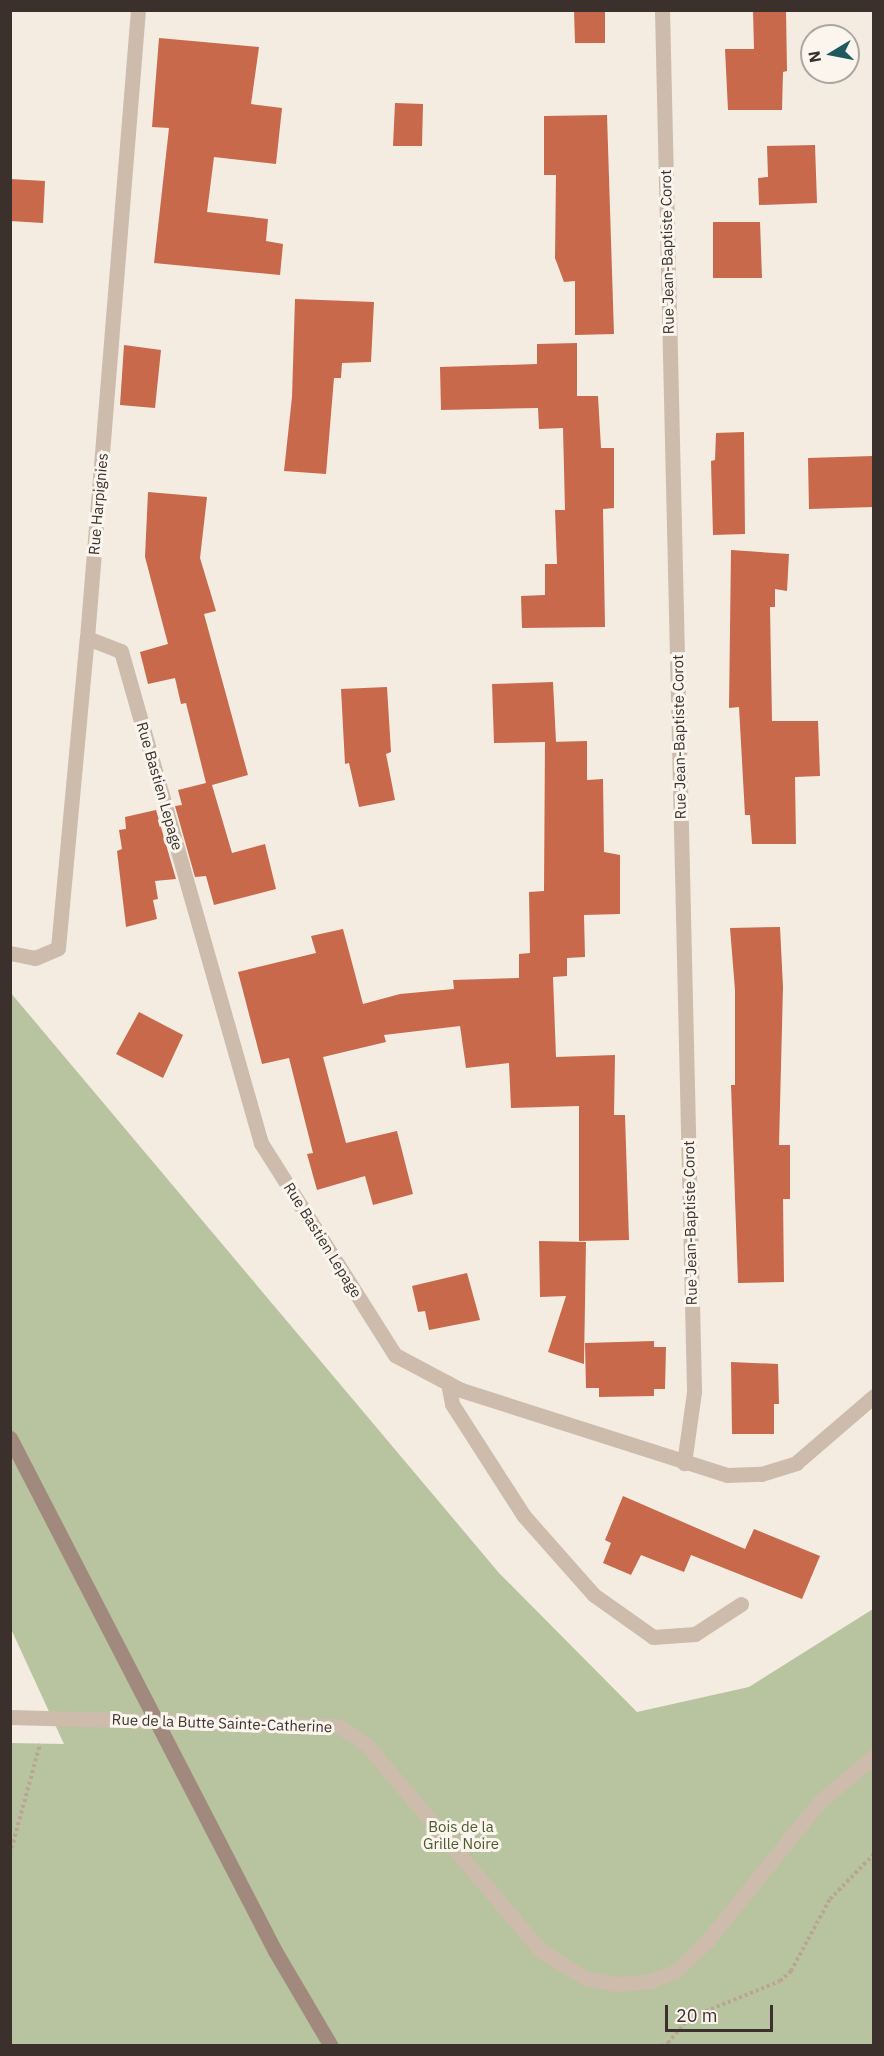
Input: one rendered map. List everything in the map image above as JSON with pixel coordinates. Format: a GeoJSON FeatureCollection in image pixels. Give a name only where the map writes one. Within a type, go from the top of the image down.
{"type":"FeatureCollection","features":[{"type":"Feature","properties":{"kind":"main road"},"geometry":{"type":"LineString","coordinates":[[10,1437],[275,1951],[331,2046]]}},
{"type":"Feature","properties":{"kind":"street","name":"Rue Harpignies"},"geometry":{"type":"LineString","coordinates":[[10,953],[35,958],[58,948],[87,638],[138,10]]}},
{"type":"Feature","properties":{"kind":"street","name":"Rue Jean-Baptiste Corot"},"geometry":{"type":"LineString","coordinates":[[662,10],[694,1392],[684,1463]]}},
{"type":"Feature","properties":{"kind":"street","name":"Rue Bastien Lepage"},"geometry":{"type":"LineString","coordinates":[[87,638],[121,651],[261,1143],[395,1355],[448,1383],[684,1463],[727,1475],[761,1474],[796,1463],[873,1396]]}},
{"type":"Feature","properties":{"kind":"street"},"geometry":{"type":"LineString","coordinates":[[448,1383],[452,1404],[525,1516],[594,1595],[653,1637],[695,1634],[741,1604]]}},
{"type":"Feature","properties":{"kind":"street","name":"Rue de la Butte Sainte-Catherine"},"geometry":{"type":"LineString","coordinates":[[10,1717],[339,1726],[366,1744],[541,1951],[585,1978],[616,1984],[648,1982],[676,1971],[708,1940],[818,1803],[873,1756]]}},
{"type":"Feature","properties":{"kind":"path"},"geometry":{"type":"LineString","coordinates":[[10,1854],[51,1718]]}},
{"type":"Feature","properties":{"kind":"path"},"geometry":{"type":"LineString","coordinates":[[661,2046],[668,2043],[689,2018],[780,1982],[791,1971],[830,1899],[873,1854]]}},
{"type":"Feature","properties":{"kind":"green space","name":"Bois de la Grille Noire"},"geometry":{"type":"Polygon","coordinates":[[[10,992],[499,1573],[637,1712],[749,1687],[873,1609],[873,2045],[11,2045],[11,1743],[64,1744],[11,1629],[10,992]]]}},
{"type":"Feature","properties":{"kind":"building"},"geometry":{"type":"Polygon","coordinates":[[[574,10],[605,10],[605,43],[575,43],[574,10]]]}},
{"type":"Feature","properties":{"kind":"building"},"geometry":{"type":"Polygon","coordinates":[[[786,10],[787,71],[783,72],[782,110],[728,110],[725,49],[754,49],[753,11],[786,10]]]}},
{"type":"Feature","properties":{"kind":"building"},"geometry":{"type":"Polygon","coordinates":[[[159,38],[259,47],[251,104],[282,108],[276,164],[214,157],[207,212],[268,219],[266,241],[283,244],[280,275],[154,263],[169,128],[152,127],[159,38]]]}},
{"type":"Feature","properties":{"kind":"building"},"geometry":{"type":"Polygon","coordinates":[[[395,103],[423,104],[422,146],[393,146],[395,103]]]}},
{"type":"Feature","properties":{"kind":"building"},"geometry":{"type":"Polygon","coordinates":[[[607,115],[614,334],[575,335],[575,281],[564,282],[555,258],[556,175],[544,175],[544,116],[607,115]]]}},
{"type":"Feature","properties":{"kind":"building"},"geometry":{"type":"Polygon","coordinates":[[[815,145],[817,203],[759,205],[758,178],[768,177],[767,146],[815,145]]]}},
{"type":"Feature","properties":{"kind":"building"},"geometry":{"type":"Polygon","coordinates":[[[10,179],[45,181],[43,223],[10,221],[10,179]]]}},
{"type":"Feature","properties":{"kind":"building"},"geometry":{"type":"Polygon","coordinates":[[[713,222],[760,222],[762,278],[713,278],[713,222]]]}},
{"type":"Feature","properties":{"kind":"building"},"geometry":{"type":"Polygon","coordinates":[[[295,299],[374,302],[371,362],[342,363],[341,378],[334,378],[326,474],[284,471],[292,397],[295,299]]]}},
{"type":"Feature","properties":{"kind":"building"},"geometry":{"type":"Polygon","coordinates":[[[577,343],[577,396],[598,396],[601,448],[614,448],[614,508],[603,509],[605,627],[522,628],[521,596],[545,595],[545,564],[557,564],[555,510],[565,510],[563,428],[539,429],[538,408],[441,410],[440,367],[537,364],[537,344],[577,343]]]}},
{"type":"Feature","properties":{"kind":"building"},"geometry":{"type":"Polygon","coordinates":[[[124,345],[161,350],[155,408],[120,405],[124,345]]]}},
{"type":"Feature","properties":{"kind":"building"},"geometry":{"type":"Polygon","coordinates":[[[744,432],[745,534],[713,535],[711,461],[715,460],[716,433],[744,432]]]}},
{"type":"Feature","properties":{"kind":"building"},"geometry":{"type":"Polygon","coordinates":[[[873,456],[873,507],[809,509],[808,458],[873,456]]]}},
{"type":"Feature","properties":{"kind":"building"},"geometry":{"type":"Polygon","coordinates":[[[148,492],[207,497],[200,558],[216,611],[204,614],[248,775],[212,785],[232,853],[265,844],[276,889],[214,905],[206,876],[195,877],[175,806],[182,805],[178,790],[206,783],[186,703],[181,704],[175,678],[148,684],[140,652],[168,644],[145,557],[148,492]]]}},
{"type":"Feature","properties":{"kind":"building"},"geometry":{"type":"Polygon","coordinates":[[[731,550],[789,554],[787,591],[775,589],[775,607],[770,607],[772,721],[818,721],[820,776],[795,777],[796,844],[752,844],[750,815],[745,815],[739,707],[729,708],[731,550]]]}},
{"type":"Feature","properties":{"kind":"building"},"geometry":{"type":"Polygon","coordinates":[[[553,682],[556,742],[587,741],[587,780],[603,779],[604,852],[620,855],[620,914],[584,915],[585,957],[567,958],[567,976],[553,977],[556,1057],[615,1055],[614,1115],[625,1115],[629,1240],[579,1241],[579,1106],[511,1108],[509,1063],[466,1068],[460,1026],[384,1035],[386,1042],[323,1057],[346,1143],[397,1131],[413,1194],[373,1205],[365,1176],[317,1190],[307,1154],[313,1153],[289,1058],[262,1064],[238,972],[316,953],[311,936],[343,929],[363,1004],[400,994],[454,989],[453,980],[519,978],[519,954],[530,953],[529,892],[544,891],[545,742],[494,743],[492,684],[553,682]]]}},
{"type":"Feature","properties":{"kind":"building"},"geometry":{"type":"Polygon","coordinates":[[[387,687],[391,752],[386,754],[395,800],[359,807],[349,763],[345,764],[341,689],[387,687]]]}},
{"type":"Feature","properties":{"kind":"building"},"geometry":{"type":"Polygon","coordinates":[[[156,810],[176,879],[155,881],[158,899],[153,900],[157,919],[126,927],[117,851],[122,849],[119,830],[126,829],[125,817],[156,810]]]}},
{"type":"Feature","properties":{"kind":"building"},"geometry":{"type":"Polygon","coordinates":[[[780,927],[783,987],[779,1145],[790,1145],[790,1199],[783,1199],[784,1282],[738,1283],[731,1085],[735,1085],[735,990],[730,928],[780,927]]]}},
{"type":"Feature","properties":{"kind":"building"},"geometry":{"type":"Polygon","coordinates":[[[139,1012],[183,1035],[163,1078],[116,1054],[139,1012]]]}},
{"type":"Feature","properties":{"kind":"building"},"geometry":{"type":"Polygon","coordinates":[[[539,1241],[586,1242],[584,1364],[548,1352],[566,1296],[540,1297],[539,1241]]]}},
{"type":"Feature","properties":{"kind":"building"},"geometry":{"type":"Polygon","coordinates":[[[467,1273],[480,1320],[429,1330],[425,1311],[418,1312],[412,1286],[467,1273]]]}},
{"type":"Feature","properties":{"kind":"building"},"geometry":{"type":"Polygon","coordinates":[[[654,1341],[654,1347],[666,1347],[665,1389],[654,1389],[654,1396],[599,1397],[599,1388],[586,1388],[585,1343],[654,1341]]]}},
{"type":"Feature","properties":{"kind":"building"},"geometry":{"type":"Polygon","coordinates":[[[731,1362],[778,1364],[779,1404],[774,1404],[774,1434],[732,1434],[731,1362]]]}},
{"type":"Feature","properties":{"kind":"building"},"geometry":{"type":"Polygon","coordinates":[[[623,1496],[745,1549],[754,1529],[820,1556],[802,1599],[691,1555],[684,1572],[641,1555],[631,1575],[603,1563],[611,1543],[605,1540],[623,1496]]]}}]}
